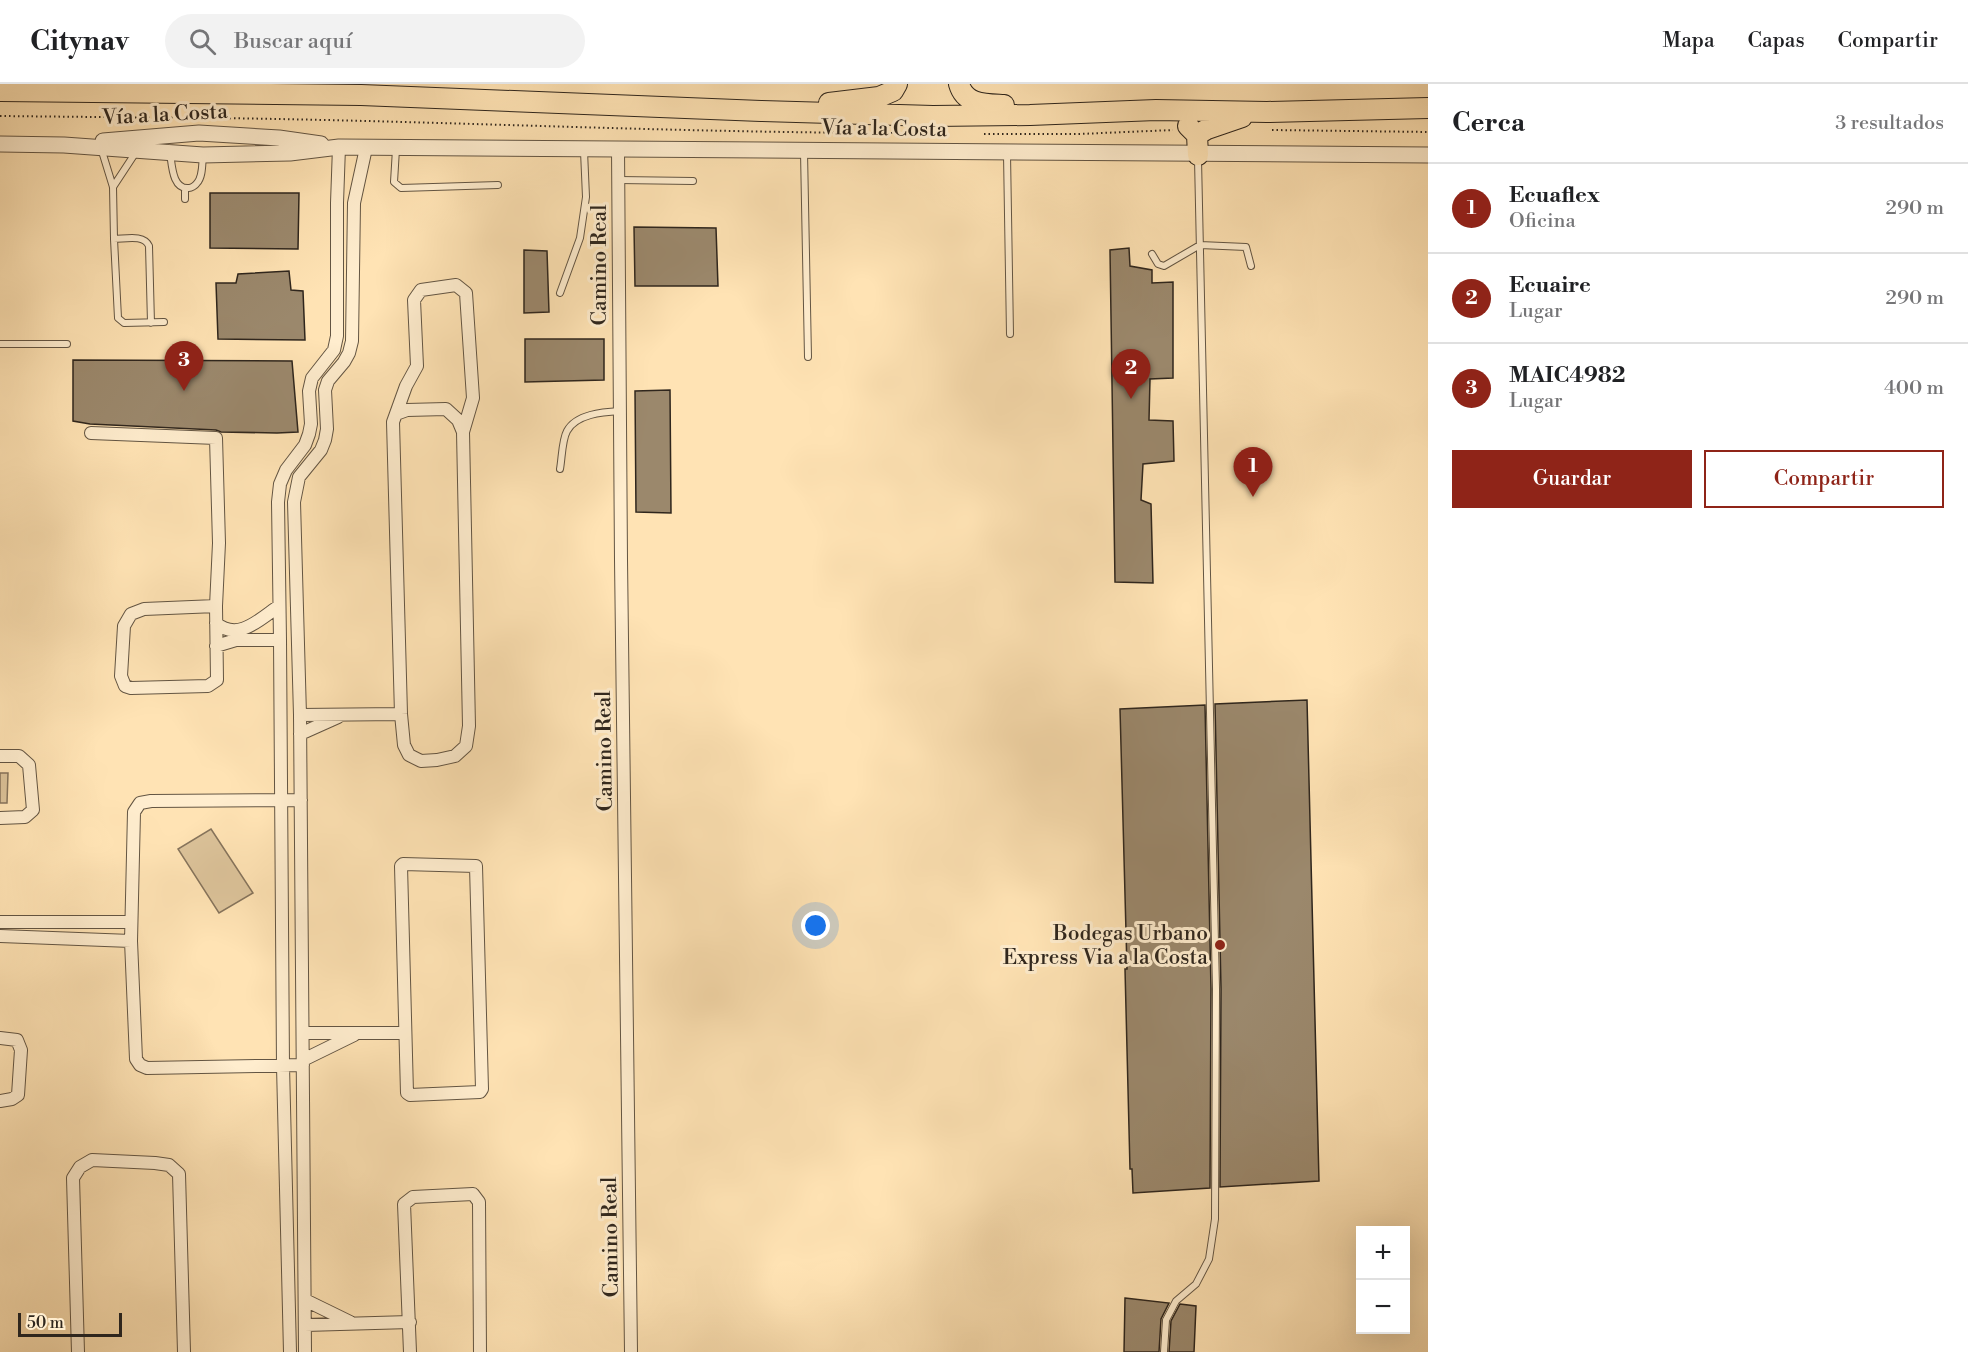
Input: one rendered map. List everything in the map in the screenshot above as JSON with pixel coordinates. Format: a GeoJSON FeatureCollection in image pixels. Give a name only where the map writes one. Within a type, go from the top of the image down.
{"type":"FeatureCollection","features":[{"type":"Feature","properties":{"kind":"highway"},"geometry":{"type":"LineString","coordinates":[[761,111],[879,97],[894,91],[897,84]]}},
{"type":"Feature","properties":{"kind":"highway"},"geometry":{"type":"LineString","coordinates":[[959,84],[962,93],[967,98],[984,104],[1116,112]]}},
{"type":"Feature","properties":{"kind":"highway","name":"Vía a la Costa"},"geometry":{"type":"LineString","coordinates":[[0,91],[361,94],[933,116],[1156,110],[1267,112],[1428,108]]}},
{"type":"Feature","properties":{"kind":"highway"},"geometry":{"type":"LineString","coordinates":[[1156,110],[1182,122],[1197,135],[1198,155]]}},
{"type":"Feature","properties":{"kind":"highway"},"geometry":{"type":"LineString","coordinates":[[1197,135],[1230,121],[1267,112]]}},
{"type":"Feature","properties":{"kind":"street","name":"Vía a la Costa"},"geometry":{"type":"LineString","coordinates":[[64,145],[199,133],[279,138],[339,147],[366,148],[1428,155]]}},
{"type":"Feature","properties":{"kind":"street","name":"Vía a la Costa"},"geometry":{"type":"LineString","coordinates":[[0,144],[64,145],[203,155],[290,153],[339,147]]}},
{"type":"Feature","properties":{"kind":"street"},"geometry":{"type":"LineString","coordinates":[[290,1352],[283,1066],[278,502],[280,484],[286,470],[305,445],[311,424],[309,392],[312,378],[334,350],[337,336],[339,147]]}},
{"type":"Feature","properties":{"kind":"street"},"geometry":{"type":"LineString","coordinates":[[305,1352],[300,714],[294,502],[299,477],[321,450],[325,440],[327,429],[324,390],[349,353],[352,341],[354,203],[366,148]]}},
{"type":"Feature","properties":{"kind":"street","name":"Camino Real"},"geometry":{"type":"LineString","coordinates":[[618,149],[631,1352]]}},
{"type":"Feature","properties":{"kind":"street"},"geometry":{"type":"LineString","coordinates":[[456,285],[466,293],[473,398],[463,432],[469,726],[466,746],[455,756],[421,761],[409,755],[404,745],[400,714],[393,422],[406,386],[417,366],[414,300],[421,290],[456,285]]}},
{"type":"Feature","properties":{"kind":"street"},"geometry":{"type":"LineString","coordinates":[[396,414],[407,410],[446,410],[458,420],[463,432]]}},
{"type":"Feature","properties":{"kind":"street"},"geometry":{"type":"LineString","coordinates":[[91,433],[216,438],[219,543],[216,606],[217,680],[208,686],[132,688],[125,686],[122,679],[124,626],[131,614],[144,609],[216,606]]}},
{"type":"Feature","properties":{"kind":"street"},"geometry":{"type":"LineString","coordinates":[[278,552],[295,552]]}},
{"type":"Feature","properties":{"kind":"street"},"geometry":{"type":"LineString","coordinates":[[216,623],[223,630],[236,631],[248,627],[279,606]]}},
{"type":"Feature","properties":{"kind":"street"},"geometry":{"type":"LineString","coordinates":[[216,646],[236,640],[280,640]]}},
{"type":"Feature","properties":{"kind":"street"},"geometry":{"type":"LineString","coordinates":[[300,714],[400,714]]}},
{"type":"Feature","properties":{"kind":"street"},"geometry":{"type":"LineString","coordinates":[[300,734],[342,715]]}},
{"type":"Feature","properties":{"kind":"street"},"geometry":{"type":"LineString","coordinates":[[0,756],[19,756],[29,765],[33,810],[25,818],[0,818]]}},
{"type":"Feature","properties":{"kind":"street"},"geometry":{"type":"LineString","coordinates":[[301,800],[151,801],[140,803],[134,812],[131,941],[136,1059],[140,1065],[147,1068],[283,1066],[303,1063],[357,1034]]}},
{"type":"Feature","properties":{"kind":"street"},"geometry":{"type":"LineString","coordinates":[[403,864],[476,866],[482,1089],[480,1092],[407,1094],[405,1033],[401,866],[403,864]]}},
{"type":"Feature","properties":{"kind":"street"},"geometry":{"type":"LineString","coordinates":[[1,919],[131,922]]}},
{"type":"Feature","properties":{"kind":"street"},"geometry":{"type":"LineString","coordinates":[[52,938],[53,922]]}},
{"type":"Feature","properties":{"kind":"street"},"geometry":{"type":"LineString","coordinates":[[0,936],[131,941]]}},
{"type":"Feature","properties":{"kind":"street"},"geometry":{"type":"LineString","coordinates":[[303,1033],[405,1033]]}},
{"type":"Feature","properties":{"kind":"street"},"geometry":{"type":"LineString","coordinates":[[0,1038],[18,1040],[21,1050],[18,1095],[12,1100],[0,1101]]}},
{"type":"Feature","properties":{"kind":"street"},"geometry":{"type":"LineString","coordinates":[[78,1352],[73,1178],[80,1167],[92,1160],[169,1165],[179,1174],[184,1352]]}},
{"type":"Feature","properties":{"kind":"street"},"geometry":{"type":"LineString","coordinates":[[410,1352],[404,1204],[413,1197],[473,1194],[479,1202],[480,1352]]}},
{"type":"Feature","properties":{"kind":"street"},"geometry":{"type":"LineString","coordinates":[[305,1300],[354,1324]]}},
{"type":"Feature","properties":{"kind":"street"},"geometry":{"type":"LineString","coordinates":[[305,1325],[410,1322]]}},
{"type":"Feature","properties":{"kind":"lane"},"geometry":{"type":"LineString","coordinates":[[100,148],[113,187],[118,318],[124,323],[164,322]]}},
{"type":"Feature","properties":{"kind":"lane"},"geometry":{"type":"LineString","coordinates":[[396,148],[394,182],[401,188],[498,185]]}},
{"type":"Feature","properties":{"kind":"lane"},"geometry":{"type":"LineString","coordinates":[[113,187],[137,150]]}},
{"type":"Feature","properties":{"kind":"lane"},"geometry":{"type":"LineString","coordinates":[[560,293],[580,238],[586,197],[584,150]]}},
{"type":"Feature","properties":{"kind":"lane"},"geometry":{"type":"LineString","coordinates":[[804,151],[808,357]]}},
{"type":"Feature","properties":{"kind":"lane"},"geometry":{"type":"LineString","coordinates":[[170,153],[176,180],[180,186],[185,188],[198,182],[203,155]]}},
{"type":"Feature","properties":{"kind":"lane"},"geometry":{"type":"LineString","coordinates":[[1007,153],[1010,334]]}},
{"type":"Feature","properties":{"kind":"lane"},"geometry":{"type":"LineString","coordinates":[[1164,1352],[1166,1320],[1176,1301],[1196,1284],[1209,1259],[1215,1219],[1216,989],[1198,155]]}},
{"type":"Feature","properties":{"kind":"lane"},"geometry":{"type":"LineString","coordinates":[[619,180],[693,181]]}},
{"type":"Feature","properties":{"kind":"lane"},"geometry":{"type":"LineString","coordinates":[[185,188],[185,200]]}},
{"type":"Feature","properties":{"kind":"lane"},"geometry":{"type":"LineString","coordinates":[[114,240],[142,238],[147,241],[151,323]]}},
{"type":"Feature","properties":{"kind":"lane"},"geometry":{"type":"LineString","coordinates":[[1152,254],[1158,264],[1164,266],[1200,245],[1246,247],[1251,266]]}},
{"type":"Feature","properties":{"kind":"lane"},"geometry":{"type":"LineString","coordinates":[[0,344],[68,344]]}},
{"type":"Feature","properties":{"kind":"lane"},"geometry":{"type":"LineString","coordinates":[[560,469],[566,432],[575,421],[602,412],[620,411]]}},
{"type":"Feature","properties":{"kind":"shaded area"},"geometry":{"type":"Polygon","coordinates":[[[0,773],[8,773],[7,803],[0,803],[0,773]]]}},
{"type":"Feature","properties":{"kind":"shaded area"},"geometry":{"type":"Polygon","coordinates":[[[211,829],[253,893],[219,913],[178,849],[211,829]]]}},
{"type":"Feature","properties":{"kind":"building"},"geometry":{"type":"Polygon","coordinates":[[[210,193],[299,193],[298,249],[210,248],[210,193]]]}},
{"type":"Feature","properties":{"kind":"building"},"geometry":{"type":"Polygon","coordinates":[[[634,227],[716,228],[718,286],[635,286],[634,227]]]}},
{"type":"Feature","properties":{"kind":"building"},"geometry":{"type":"Polygon","coordinates":[[[1129,248],[1130,266],[1152,270],[1152,283],[1173,282],[1173,378],[1150,379],[1149,420],[1173,421],[1174,461],[1143,464],[1141,500],[1151,504],[1153,583],[1115,582],[1110,250],[1129,248]]]}},
{"type":"Feature","properties":{"kind":"building"},"geometry":{"type":"Polygon","coordinates":[[[524,250],[547,251],[549,312],[524,313],[524,250]]]}},
{"type":"Feature","properties":{"kind":"building"},"geometry":{"type":"Polygon","coordinates":[[[289,271],[291,290],[303,291],[305,340],[218,339],[216,283],[236,283],[238,274],[289,271]]]}},
{"type":"Feature","properties":{"kind":"building"},"geometry":{"type":"Polygon","coordinates":[[[525,339],[604,339],[604,380],[525,382],[525,339]]]}},
{"type":"Feature","properties":{"kind":"building"},"geometry":{"type":"Polygon","coordinates":[[[73,360],[292,361],[298,432],[221,432],[73,421],[73,360]]]}},
{"type":"Feature","properties":{"kind":"building"},"geometry":{"type":"Polygon","coordinates":[[[670,390],[671,513],[636,512],[635,391],[670,390]]]}},
{"type":"Feature","properties":{"kind":"building"},"geometry":{"type":"Polygon","coordinates":[[[1307,700],[1319,1181],[1220,1187],[1221,989],[1215,704],[1307,700]]]}},
{"type":"Feature","properties":{"kind":"building"},"geometry":{"type":"Polygon","coordinates":[[[1205,705],[1211,989],[1210,1188],[1133,1193],[1132,1169],[1130,1169],[1120,709],[1205,705]]]}},
{"type":"Feature","properties":{"kind":"building"},"geometry":{"type":"Polygon","coordinates":[[[1125,1298],[1169,1303],[1161,1319],[1159,1352],[1124,1352],[1125,1298]]]}},
{"type":"Feature","properties":{"kind":"building"},"geometry":{"type":"Polygon","coordinates":[[[1180,1304],[1196,1306],[1194,1352],[1169,1352],[1171,1321],[1180,1304]]]}},
{"type":"Feature","properties":{"kind":"place","name":"MAIC4982"},"geometry":{"type":"Point","coordinates":[184,391]}},
{"type":"Feature","properties":{"kind":"place","name":"Ecuaire"},"geometry":{"type":"Point","coordinates":[1131,399]}},
{"type":"Feature","properties":{"kind":"place","name":"Ecuaflex"},"geometry":{"type":"Point","coordinates":[1253,497]}},
{"type":"Feature","properties":{"kind":"place","name":"Bodegas Urbano Express Via a la Costa"},"geometry":{"type":"Point","coordinates":[1220,945]}}]}
